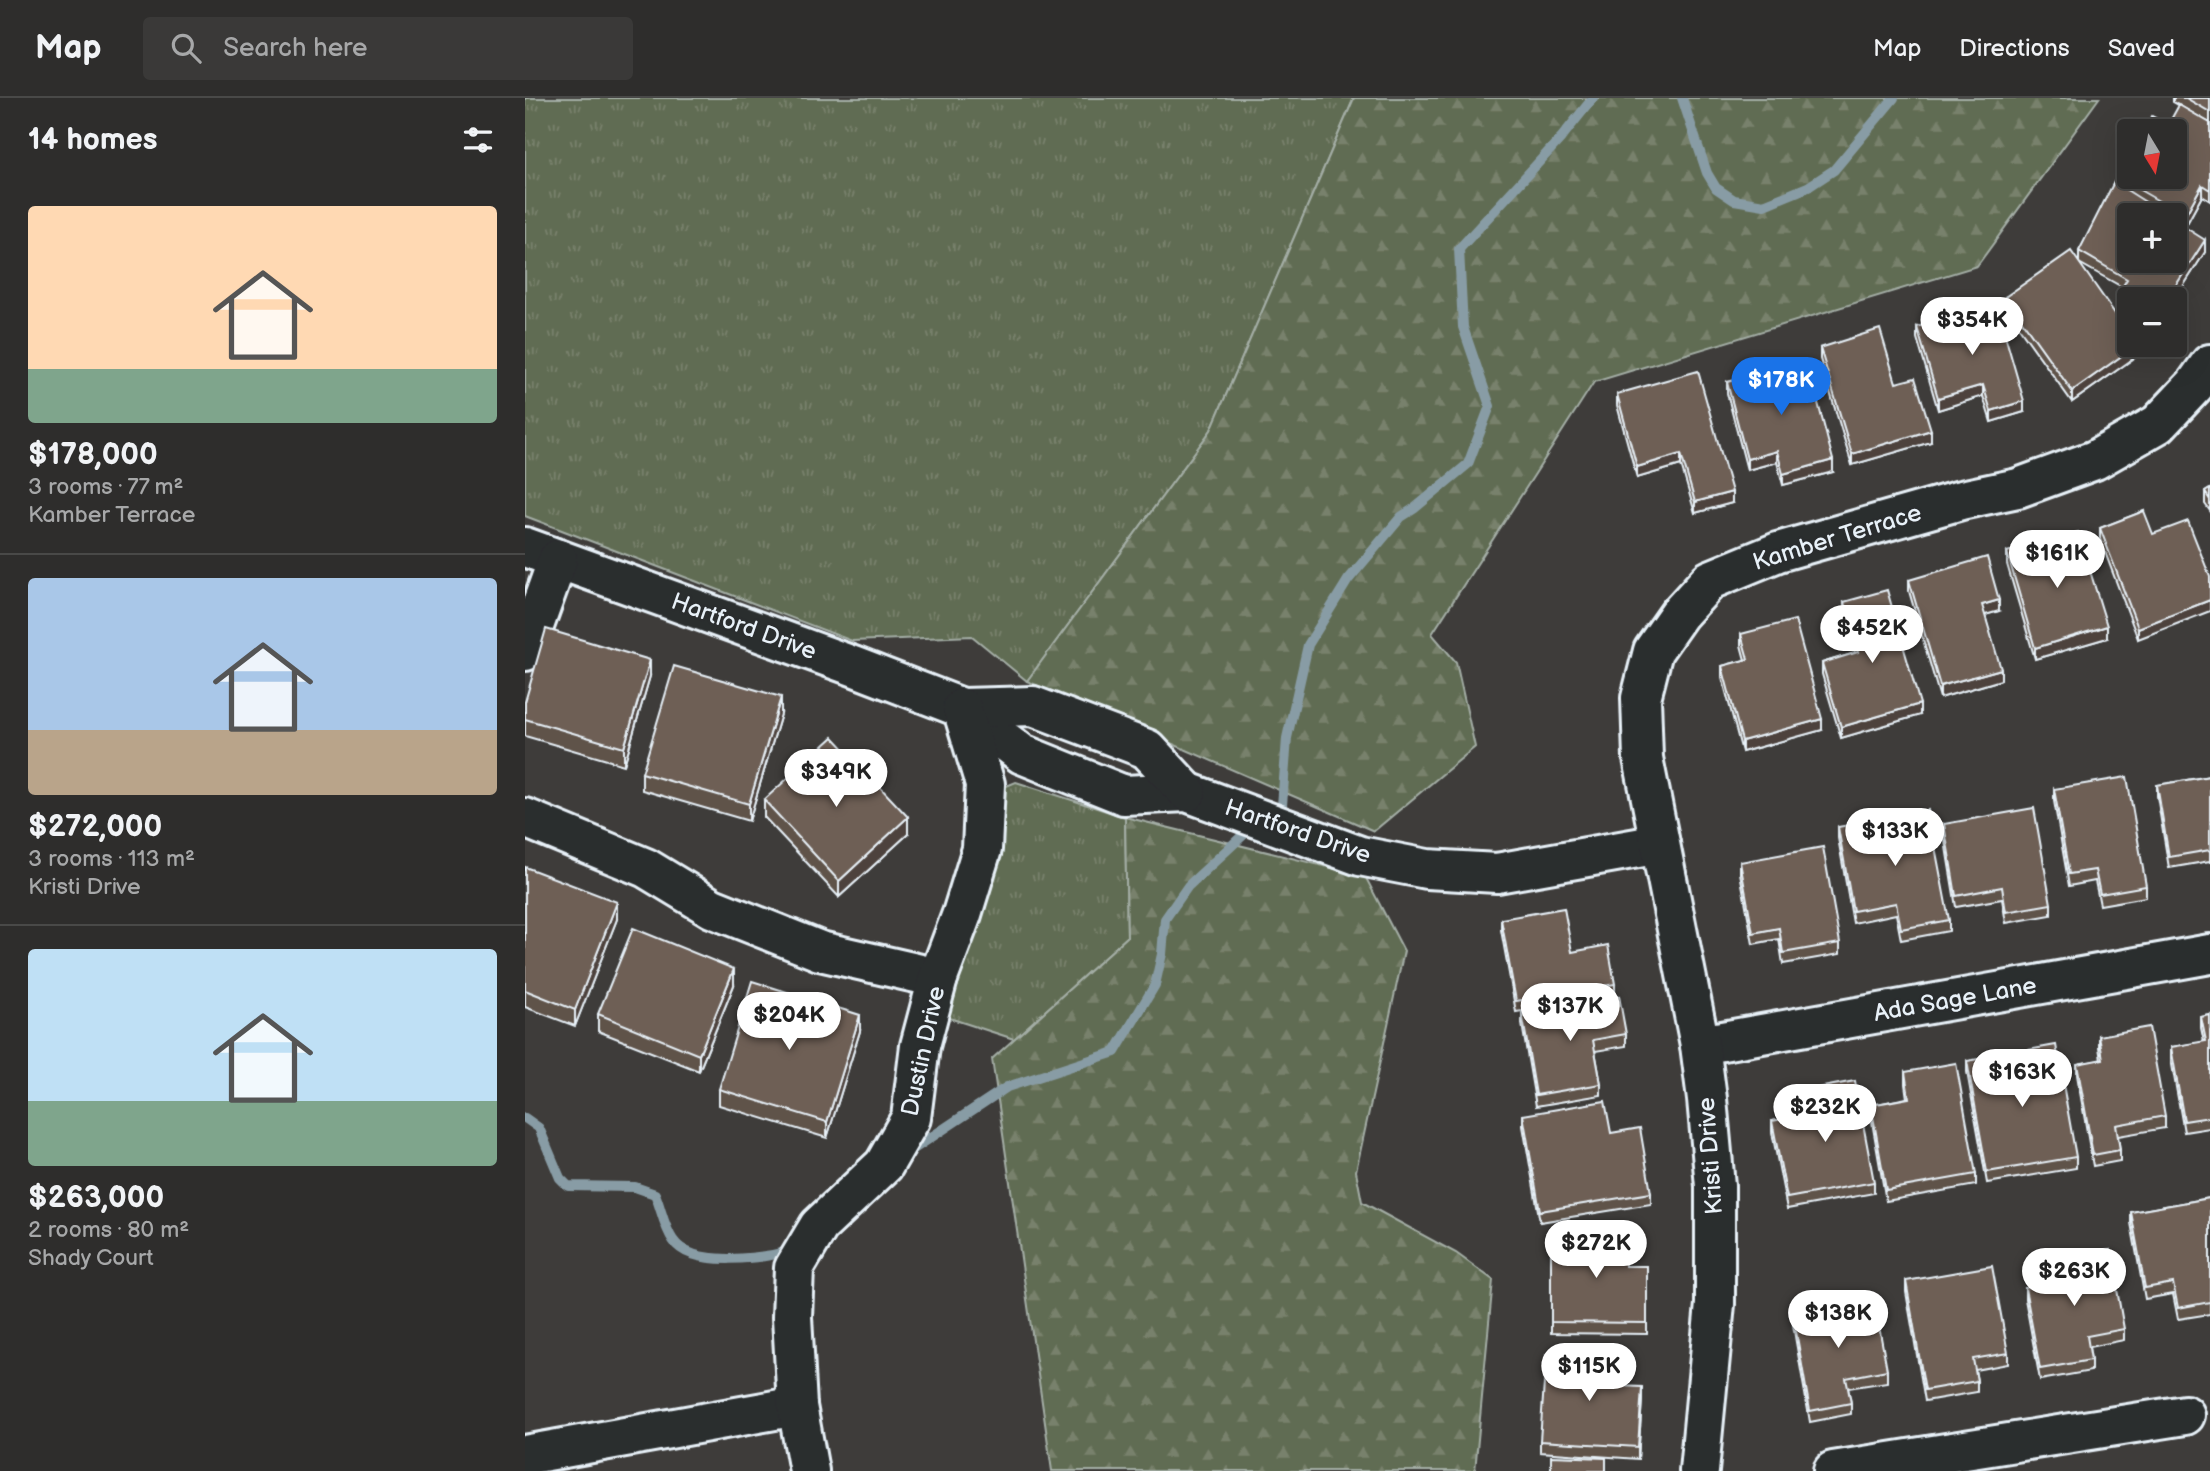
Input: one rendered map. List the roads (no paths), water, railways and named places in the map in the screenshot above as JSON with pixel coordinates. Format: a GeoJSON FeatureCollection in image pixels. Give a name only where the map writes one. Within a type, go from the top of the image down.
{"type":"FeatureCollection","features":[{"type":"Feature","properties":{"kind":"street","name":"Kamber Terrace"},"geometry":{"type":"LineString","coordinates":[[1660,844],[1643,758],[1641,698],[1653,651],[1679,614],[1710,580],[1778,552],[1961,500],[2018,488],[2095,460],[2158,424],[2195,385],[2210,364]]}},
{"type":"Feature","properties":{"kind":"street","name":"Hartford Drive"},"geometry":{"type":"LineString","coordinates":[[534,552],[853,666],[961,708],[1022,754],[1124,795],[1188,792],[1360,856],[1427,869],[1497,873],[1660,844]]}},
{"type":"Feature","properties":{"kind":"street"},"geometry":{"type":"LineString","coordinates":[[525,651],[534,552]]}},
{"type":"Feature","properties":{"kind":"street","name":"Hartford Drive"},"geometry":{"type":"LineString","coordinates":[[961,708],[1033,706],[1147,749],[1188,792]]}},
{"type":"Feature","properties":{"kind":"street","name":"Dustin Drive"},"geometry":{"type":"LineString","coordinates":[[809,1471],[797,1406],[792,1317],[794,1268],[819,1226],[884,1166],[912,1118],[920,1046],[938,978],[982,849],[985,784],[961,708]]}},
{"type":"Feature","properties":{"kind":"street"},"geometry":{"type":"LineString","coordinates":[[525,818],[646,868],[712,908],[820,951],[938,978]]}},
{"type":"Feature","properties":{"kind":"street","name":"Kristi Drive"},"geometry":{"type":"LineString","coordinates":[[1660,844],[1700,1045],[1715,1186],[1711,1469]]}},
{"type":"Feature","properties":{"kind":"street","name":"Ada Sage Lane"},"geometry":{"type":"LineString","coordinates":[[1700,1045],[2210,954]]}},
{"type":"Feature","properties":{"kind":"street"},"geometry":{"type":"LineString","coordinates":[[525,1455],[797,1406]]}},
{"type":"Feature","properties":{"kind":"street"},"geometry":{"type":"LineString","coordinates":[[1833,1471],[2185,1415]]}},
{"type":"Feature","properties":{"kind":"waterway"},"geometry":{"type":"LineString","coordinates":[[1269,814],[1282,806],[1287,738],[1308,645],[1348,580],[1401,517],[1468,464],[1490,406],[1463,327],[1459,249],[1561,138],[1593,98]]}},
{"type":"Feature","properties":{"kind":"waterway"},"geometry":{"type":"LineString","coordinates":[[1682,98],[1707,173],[1716,188],[1734,200],[1764,205],[1808,187],[1834,170],[1894,98]]}},
{"type":"Feature","properties":{"kind":"waterway"},"geometry":{"type":"LineString","coordinates":[[909,1152],[1007,1087],[1115,1052],[1155,985],[1162,954],[1165,919],[1188,886],[1254,825]]}},
{"type":"Feature","properties":{"kind":"waterway"},"geometry":{"type":"LineString","coordinates":[[525,1118],[539,1128],[560,1178],[568,1186],[635,1187],[655,1194],[670,1235],[682,1249],[695,1255],[729,1259],[793,1250]]}}]}
